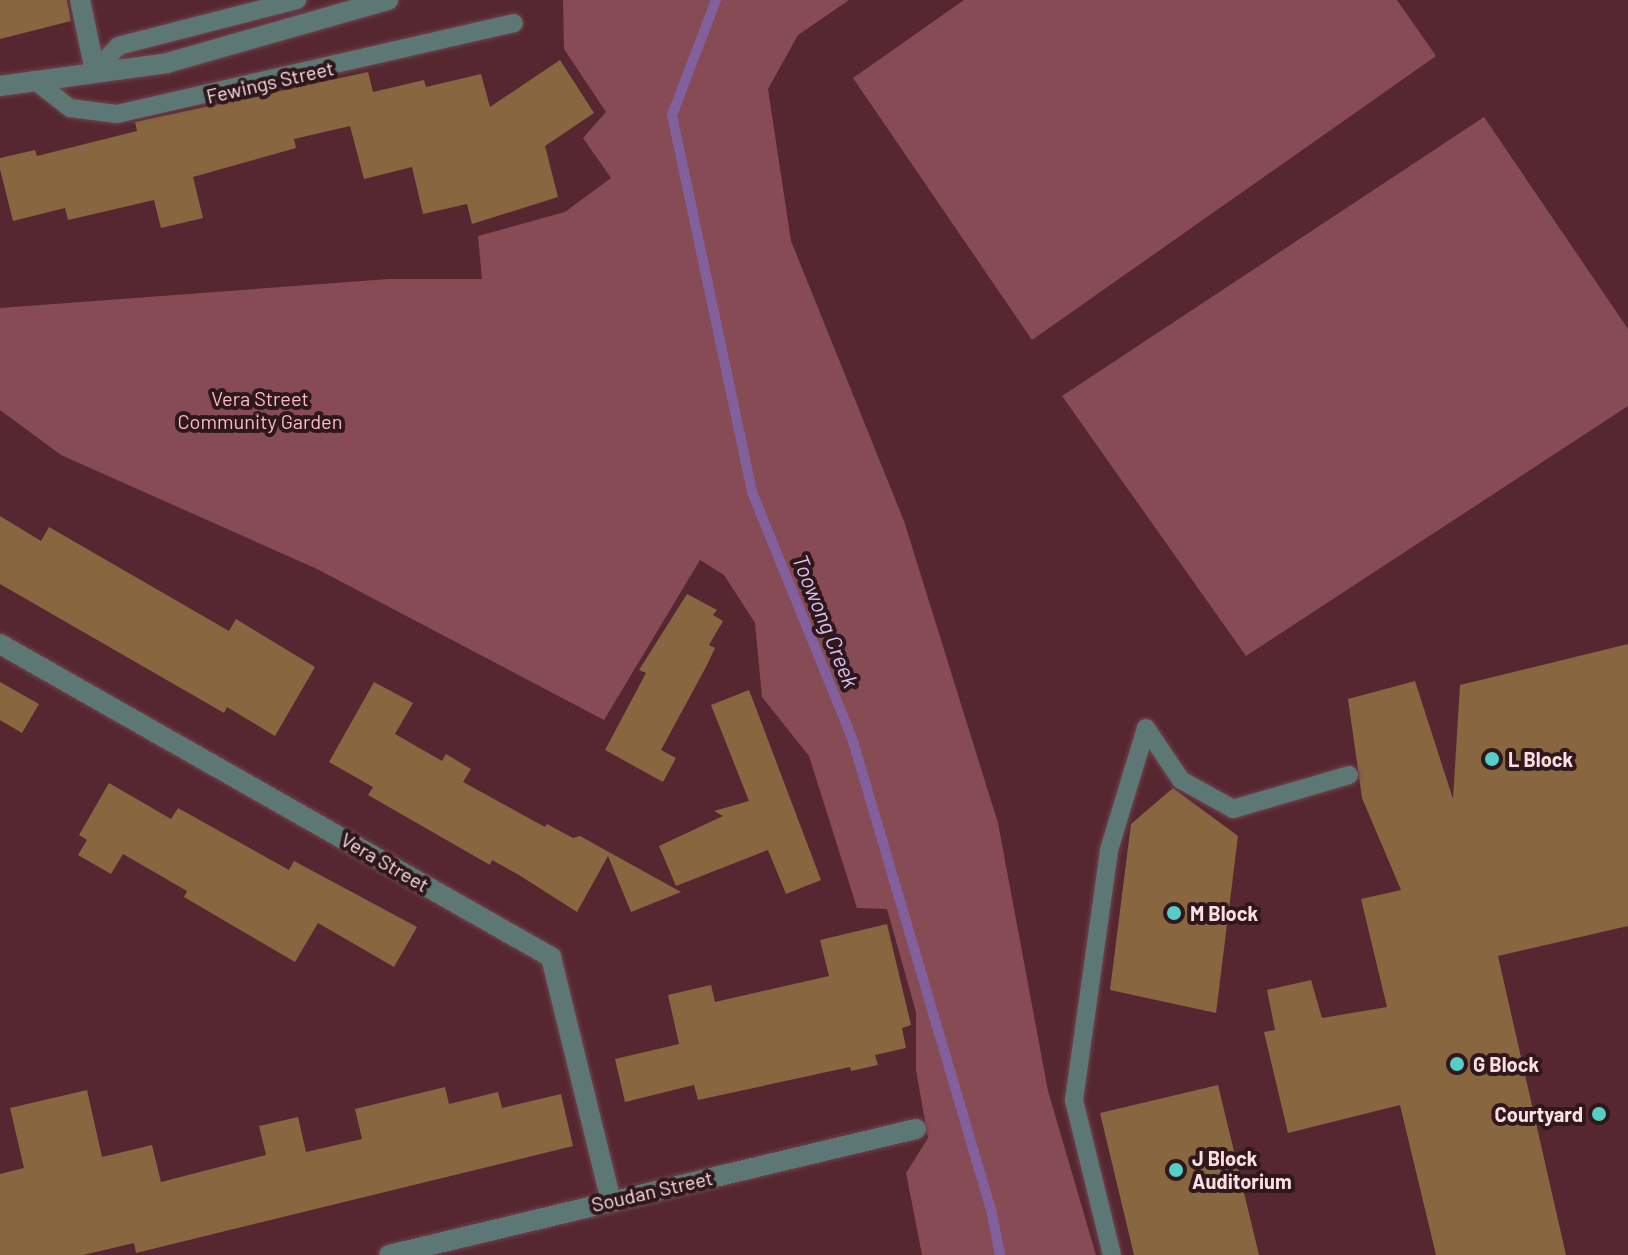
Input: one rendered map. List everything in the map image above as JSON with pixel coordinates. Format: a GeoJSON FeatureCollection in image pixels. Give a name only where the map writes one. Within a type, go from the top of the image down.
{"type":"FeatureCollection","features":[{"type":"Feature","properties":{"kind":"street"},"geometry":{"type":"LineString","coordinates":[[80,0],[95,71]]}},
{"type":"Feature","properties":{"kind":"street","name":"Fewings Street"},"geometry":{"type":"LineString","coordinates":[[0,86],[181,60],[388,0]]}},
{"type":"Feature","properties":{"kind":"street","name":"Vera Street"},"geometry":{"type":"LineString","coordinates":[[0,644],[551,957],[611,1201]]}},
{"type":"Feature","properties":{"kind":"street","name":"Soudan Street"},"geometry":{"type":"LineString","coordinates":[[389,1255],[916,1129]]}},
{"type":"Feature","properties":{"kind":"lane"},"geometry":{"type":"LineString","coordinates":[[95,71],[118,46],[297,0]]}},
{"type":"Feature","properties":{"kind":"lane","name":"Fewings Street"},"geometry":{"type":"LineString","coordinates":[[34,80],[70,108],[117,114],[514,23]]}},
{"type":"Feature","properties":{"kind":"lane"},"geometry":{"type":"LineString","coordinates":[[1112,1255],[1074,1100],[1109,850],[1146,728],[1181,780],[1233,809],[1349,775]]}},
{"type":"Feature","properties":{"kind":"green space","name":"Vera Street Community Garden"},"geometry":{"type":"Polygon","coordinates":[[[563,0],[849,0],[798,35],[768,89],[791,241],[904,521],[998,823],[1048,1091],[1096,1255],[922,1255],[906,1173],[928,1138],[916,1070],[916,1012],[887,909],[857,908],[809,756],[762,697],[755,623],[724,575],[700,560],[604,720],[317,569],[61,455],[0,410],[0,308],[389,279],[482,279],[478,236],[565,212],[611,178],[583,138],[606,112],[564,49],[563,0]]]}},
{"type":"Feature","properties":{"kind":"green space"},"geometry":{"type":"Polygon","coordinates":[[[964,0],[1397,0],[1436,56],[1032,340],[853,78],[964,0]]]}},
{"type":"Feature","properties":{"kind":"green space"},"geometry":{"type":"Polygon","coordinates":[[[1484,117],[1628,329],[1628,406],[1246,656],[1062,396],[1484,117]]]}},
{"type":"Feature","properties":{"kind":"building"},"geometry":{"type":"Polygon","coordinates":[[[0,0],[67,0],[71,21],[0,39],[0,0]]]}},
{"type":"Feature","properties":{"kind":"building"},"geometry":{"type":"Polygon","coordinates":[[[560,60],[594,113],[545,146],[558,197],[472,224],[467,204],[423,214],[412,167],[364,179],[350,126],[294,139],[296,148],[193,177],[203,218],[161,228],[154,200],[68,220],[65,208],[13,221],[0,169],[0,158],[35,150],[37,156],[137,131],[135,122],[368,72],[373,92],[424,80],[426,87],[481,74],[490,107],[560,60]]]}},
{"type":"Feature","properties":{"kind":"building"},"geometry":{"type":"Polygon","coordinates":[[[0,516],[41,541],[49,527],[229,631],[236,619],[315,667],[275,736],[227,707],[224,713],[0,584],[0,516]]]}},
{"type":"Feature","properties":{"kind":"building"},"geometry":{"type":"Polygon","coordinates":[[[687,594],[717,610],[713,615],[723,621],[709,645],[715,648],[707,665],[661,750],[676,758],[663,782],[605,750],[646,673],[639,670],[687,594]]]}},
{"type":"Feature","properties":{"kind":"building"},"geometry":{"type":"Polygon","coordinates":[[[1628,644],[1628,926],[1498,956],[1566,1255],[1436,1255],[1400,1105],[1288,1133],[1264,1032],[1275,1030],[1267,990],[1311,980],[1322,1018],[1387,1007],[1361,899],[1401,890],[1362,798],[1348,699],[1415,681],[1453,799],[1460,685],[1628,644]]]}},
{"type":"Feature","properties":{"kind":"building"},"geometry":{"type":"Polygon","coordinates":[[[0,682],[39,704],[22,733],[0,720],[0,682]]]}},
{"type":"Feature","properties":{"kind":"building"},"geometry":{"type":"Polygon","coordinates":[[[374,682],[413,703],[395,734],[442,761],[446,754],[471,769],[463,782],[545,827],[547,824],[573,838],[580,836],[681,892],[631,912],[608,856],[577,912],[519,875],[492,860],[490,865],[368,795],[373,787],[329,762],[374,682]]]}},
{"type":"Feature","properties":{"kind":"building"},"geometry":{"type":"Polygon","coordinates":[[[749,690],[821,880],[786,894],[768,850],[676,886],[659,846],[723,816],[714,811],[749,801],[711,705],[749,690]]]}},
{"type":"Feature","properties":{"kind":"building"},"geometry":{"type":"Polygon","coordinates":[[[109,783],[171,819],[178,808],[289,870],[294,861],[417,927],[394,967],[318,923],[295,962],[184,897],[187,891],[123,854],[111,874],[78,855],[87,840],[79,835],[109,783]]]}},
{"type":"Feature","properties":{"kind":"building","name":"M Block"},"geometry":{"type":"Polygon","coordinates":[[[1173,788],[1238,836],[1216,1013],[1110,990],[1131,824],[1173,788]]]}},
{"type":"Feature","properties":{"kind":"building"},"geometry":{"type":"Polygon","coordinates":[[[887,924],[911,1025],[902,1028],[906,1048],[875,1055],[878,1065],[851,1071],[850,1067],[698,1100],[694,1085],[625,1102],[615,1059],[679,1044],[668,995],[711,985],[715,1002],[829,976],[820,940],[887,924]]]}},
{"type":"Feature","properties":{"kind":"building","name":"J Block Auditorium"},"geometry":{"type":"Polygon","coordinates":[[[1218,1085],[1259,1255],[1134,1255],[1100,1113],[1218,1085]]]}},
{"type":"Feature","properties":{"kind":"building"},"geometry":{"type":"Polygon","coordinates":[[[445,1087],[449,1104],[498,1092],[502,1108],[561,1094],[573,1146],[136,1253],[134,1243],[83,1255],[0,1255],[0,1174],[24,1168],[10,1108],[87,1090],[102,1157],[152,1145],[161,1182],[266,1155],[259,1126],[298,1117],[306,1152],[362,1139],[355,1109],[445,1087]]]}},
{"type":"Feature","properties":{"kind":"waterway","name":"Toowong Creek"},"geometry":{"type":"LineString","coordinates":[[716,0],[672,115],[752,492],[853,741],[991,1209],[1000,1255]]}},
{"type":"Feature","properties":{"kind":"place","name":"L Block"},"geometry":{"type":"Point","coordinates":[1492,759]}},
{"type":"Feature","properties":{"kind":"place","name":"M Block"},"geometry":{"type":"Point","coordinates":[1174,913]}},
{"type":"Feature","properties":{"kind":"place","name":"G Block"},"geometry":{"type":"Point","coordinates":[1457,1064]}},
{"type":"Feature","properties":{"kind":"place","name":"Courtyard"},"geometry":{"type":"Point","coordinates":[1599,1114]}},
{"type":"Feature","properties":{"kind":"place","name":"J Block Auditorium"},"geometry":{"type":"Point","coordinates":[1176,1170]}}]}
